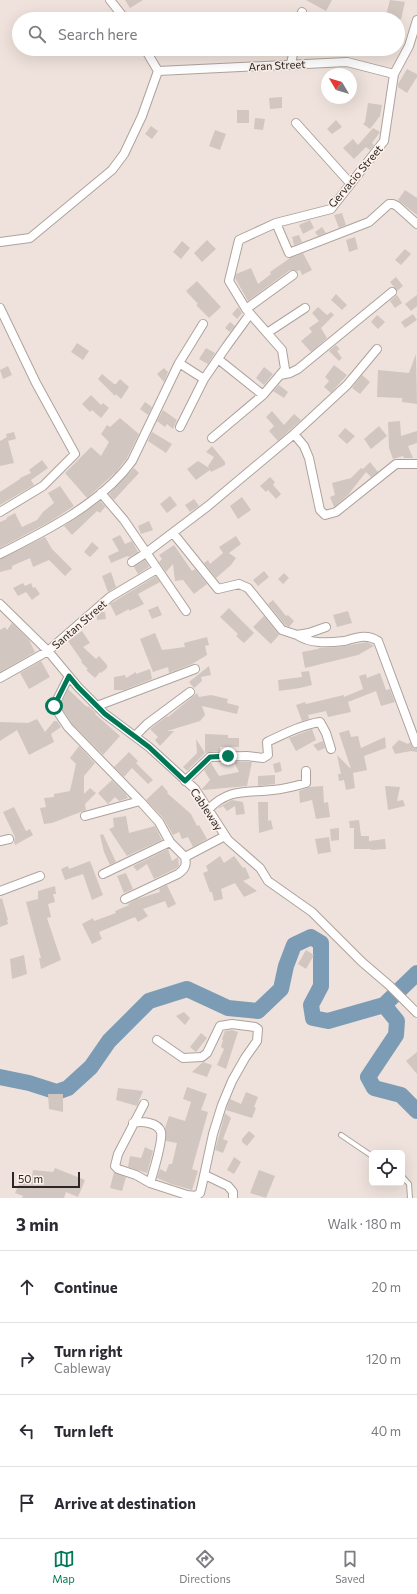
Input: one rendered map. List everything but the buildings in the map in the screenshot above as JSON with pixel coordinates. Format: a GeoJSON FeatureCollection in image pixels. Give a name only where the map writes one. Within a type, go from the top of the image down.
{"type":"FeatureCollection","features":[{"type":"Feature","properties":{"kind":"street"},"geometry":{"type":"LineString","coordinates":[[110,0],[119,12]]}},
{"type":"Feature","properties":{"kind":"street","name":"Gervacio Street"},"geometry":{"type":"LineString","coordinates":[[405,53],[409,46],[417,20]]}},
{"type":"Feature","properties":{"kind":"street"},"geometry":{"type":"LineString","coordinates":[[0,242],[30,238],[112,170],[124,154],[142,116],[158,71],[149,56]]}},
{"type":"Feature","properties":{"kind":"street"},"geometry":{"type":"LineString","coordinates":[[291,64],[293,56]]}},
{"type":"Feature","properties":{"kind":"street","name":"Gervacio Street"},"geometry":{"type":"LineString","coordinates":[[280,375],[285,369],[282,350],[248,311],[229,281],[239,240],[276,223],[331,208],[384,141],[394,74],[404,56]]}},
{"type":"Feature","properties":{"kind":"street","name":"Aran Street"},"geometry":{"type":"LineString","coordinates":[[158,71],[347,62],[394,74]]}},
{"type":"Feature","properties":{"kind":"street"},"geometry":{"type":"LineString","coordinates":[[296,123],[350,183]]}},
{"type":"Feature","properties":{"kind":"street"},"geometry":{"type":"LineString","coordinates":[[276,223],[289,253],[369,222],[389,204],[397,206],[417,224]]}},
{"type":"Feature","properties":{"kind":"street"},"geometry":{"type":"LineString","coordinates":[[180,427],[204,379],[248,311],[293,275]]}},
{"type":"Feature","properties":{"kind":"street"},"geometry":{"type":"LineString","coordinates":[[212,438],[263,395],[280,375],[290,373],[298,369],[392,292]]}},
{"type":"Feature","properties":{"kind":"street"},"geometry":{"type":"LineString","coordinates":[[0,308],[36,382],[75,454],[43,486],[0,512]]}},
{"type":"Feature","properties":{"kind":"street"},"geometry":{"type":"LineString","coordinates":[[267,333],[305,308]]}},
{"type":"Feature","properties":{"kind":"street"},"geometry":{"type":"LineString","coordinates":[[0,554],[52,528],[101,493],[123,473],[132,461],[179,363],[203,324]]}},
{"type":"Feature","properties":{"kind":"street"},"geometry":{"type":"LineString","coordinates":[[132,562],[174,533],[294,434],[347,385],[377,348]]}},
{"type":"Feature","properties":{"kind":"street"},"geometry":{"type":"LineString","coordinates":[[218,359],[263,395]]}},
{"type":"Feature","properties":{"kind":"street"},"geometry":{"type":"LineString","coordinates":[[179,363],[204,379]]}},
{"type":"Feature","properties":{"kind":"street"},"geometry":{"type":"LineString","coordinates":[[294,434],[304,446],[309,458],[320,510],[325,514],[336,512],[396,464],[417,464]]}},
{"type":"Feature","properties":{"kind":"street"},"geometry":{"type":"LineString","coordinates":[[101,493],[124,520],[186,611]]}},
{"type":"Feature","properties":{"kind":"street"},"geometry":{"type":"LineString","coordinates":[[174,533],[218,589],[239,584],[248,588],[282,630],[297,634],[309,633],[326,627]]}},
{"type":"Feature","properties":{"kind":"street","name":"Santan Street"},"geometry":{"type":"LineString","coordinates":[[0,678],[48,651],[110,597],[157,569]]}},
{"type":"Feature","properties":{"kind":"street","name":"Cableway"},"geometry":{"type":"LineString","coordinates":[[0,604],[48,651],[69,676],[105,714],[149,747],[195,789],[228,840],[260,868],[268,881],[312,912],[362,962],[416,1011]]}},
{"type":"Feature","properties":{"kind":"street"},"geometry":{"type":"LineString","coordinates":[[297,634],[303,639],[316,642],[343,641],[362,636],[378,641],[416,743]]}},
{"type":"Feature","properties":{"kind":"street"},"geometry":{"type":"LineString","coordinates":[[97,706],[194,669]]}},
{"type":"Feature","properties":{"kind":"street"},"geometry":{"type":"LineString","coordinates":[[69,676],[54,706],[68,727],[159,822],[170,842],[185,857],[187,863],[184,869],[178,874],[125,899]]}},
{"type":"Feature","properties":{"kind":"street"},"geometry":{"type":"LineString","coordinates":[[135,736],[146,724],[190,692]]}},
{"type":"Feature","properties":{"kind":"street"},"geometry":{"type":"LineString","coordinates":[[185,781],[210,757],[247,756],[263,758],[268,756],[267,742],[310,723],[320,722],[326,733],[331,749]]}},
{"type":"Feature","properties":{"kind":"street"},"geometry":{"type":"LineString","coordinates":[[208,810],[217,800],[235,792],[276,790],[306,783],[306,771]]}},
{"type":"Feature","properties":{"kind":"street"},"geometry":{"type":"LineString","coordinates":[[85,816],[140,801]]}},
{"type":"Feature","properties":{"kind":"street"},"geometry":{"type":"LineString","coordinates":[[185,857],[225,836]]}},
{"type":"Feature","properties":{"kind":"street"},"geometry":{"type":"LineString","coordinates":[[0,841],[9,839]]}},
{"type":"Feature","properties":{"kind":"street"},"geometry":{"type":"LineString","coordinates":[[103,874],[170,842]]}},
{"type":"Feature","properties":{"kind":"street"},"geometry":{"type":"LineString","coordinates":[[0,891],[40,876]]}},
{"type":"Feature","properties":{"kind":"street"},"geometry":{"type":"LineString","coordinates":[[144,1104],[118,1154],[115,1166],[118,1169],[136,1175],[150,1183],[187,1195],[196,1196],[200,1193],[213,1134],[222,1105],[232,1081],[257,1041],[258,1029],[255,1027],[232,1024],[220,1026],[207,1053],[202,1057],[183,1058],[157,1040]]}},
{"type":"Feature","properties":{"kind":"street"},"geometry":{"type":"LineString","coordinates":[[133,1123],[140,1122],[157,1126],[161,1131],[161,1139],[150,1183]]}},
{"type":"Feature","properties":{"kind":"street"},"geometry":{"type":"LineString","coordinates":[[205,1175],[228,1186],[233,1192],[233,1198]]}},
{"type":"Feature","properties":{"kind":"lane"},"geometry":{"type":"LineString","coordinates":[[341,1135],[369,1154]]}},
{"type":"Feature","properties":{"kind":"lane"},"geometry":{"type":"LineString","coordinates":[[405,1179],[409,1184],[410,1198]]}},
{"type":"Feature","properties":{"kind":"waterway"},"geometry":{"type":"LineString","coordinates":[[0,1077],[29,1083],[57,1092],[68,1088],[91,1067],[109,1041],[149,1001],[187,989],[228,1008],[258,1011],[281,989],[286,966],[294,945],[311,937],[321,943],[321,986],[311,1005],[313,1018],[328,1021],[384,1005],[417,973]]}},
{"type":"Feature","properties":{"kind":"waterway"},"geometry":{"type":"LineString","coordinates":[[384,1005],[397,1021],[396,1035],[368,1077],[374,1088],[401,1095],[417,1111]]}},
{"type":"Feature","properties":{"kind":"route"},"geometry":{"type":"LineString","coordinates":[[54,706],[69,676],[105,714],[149,747],[185,781],[210,757],[228,756]]}}]}
